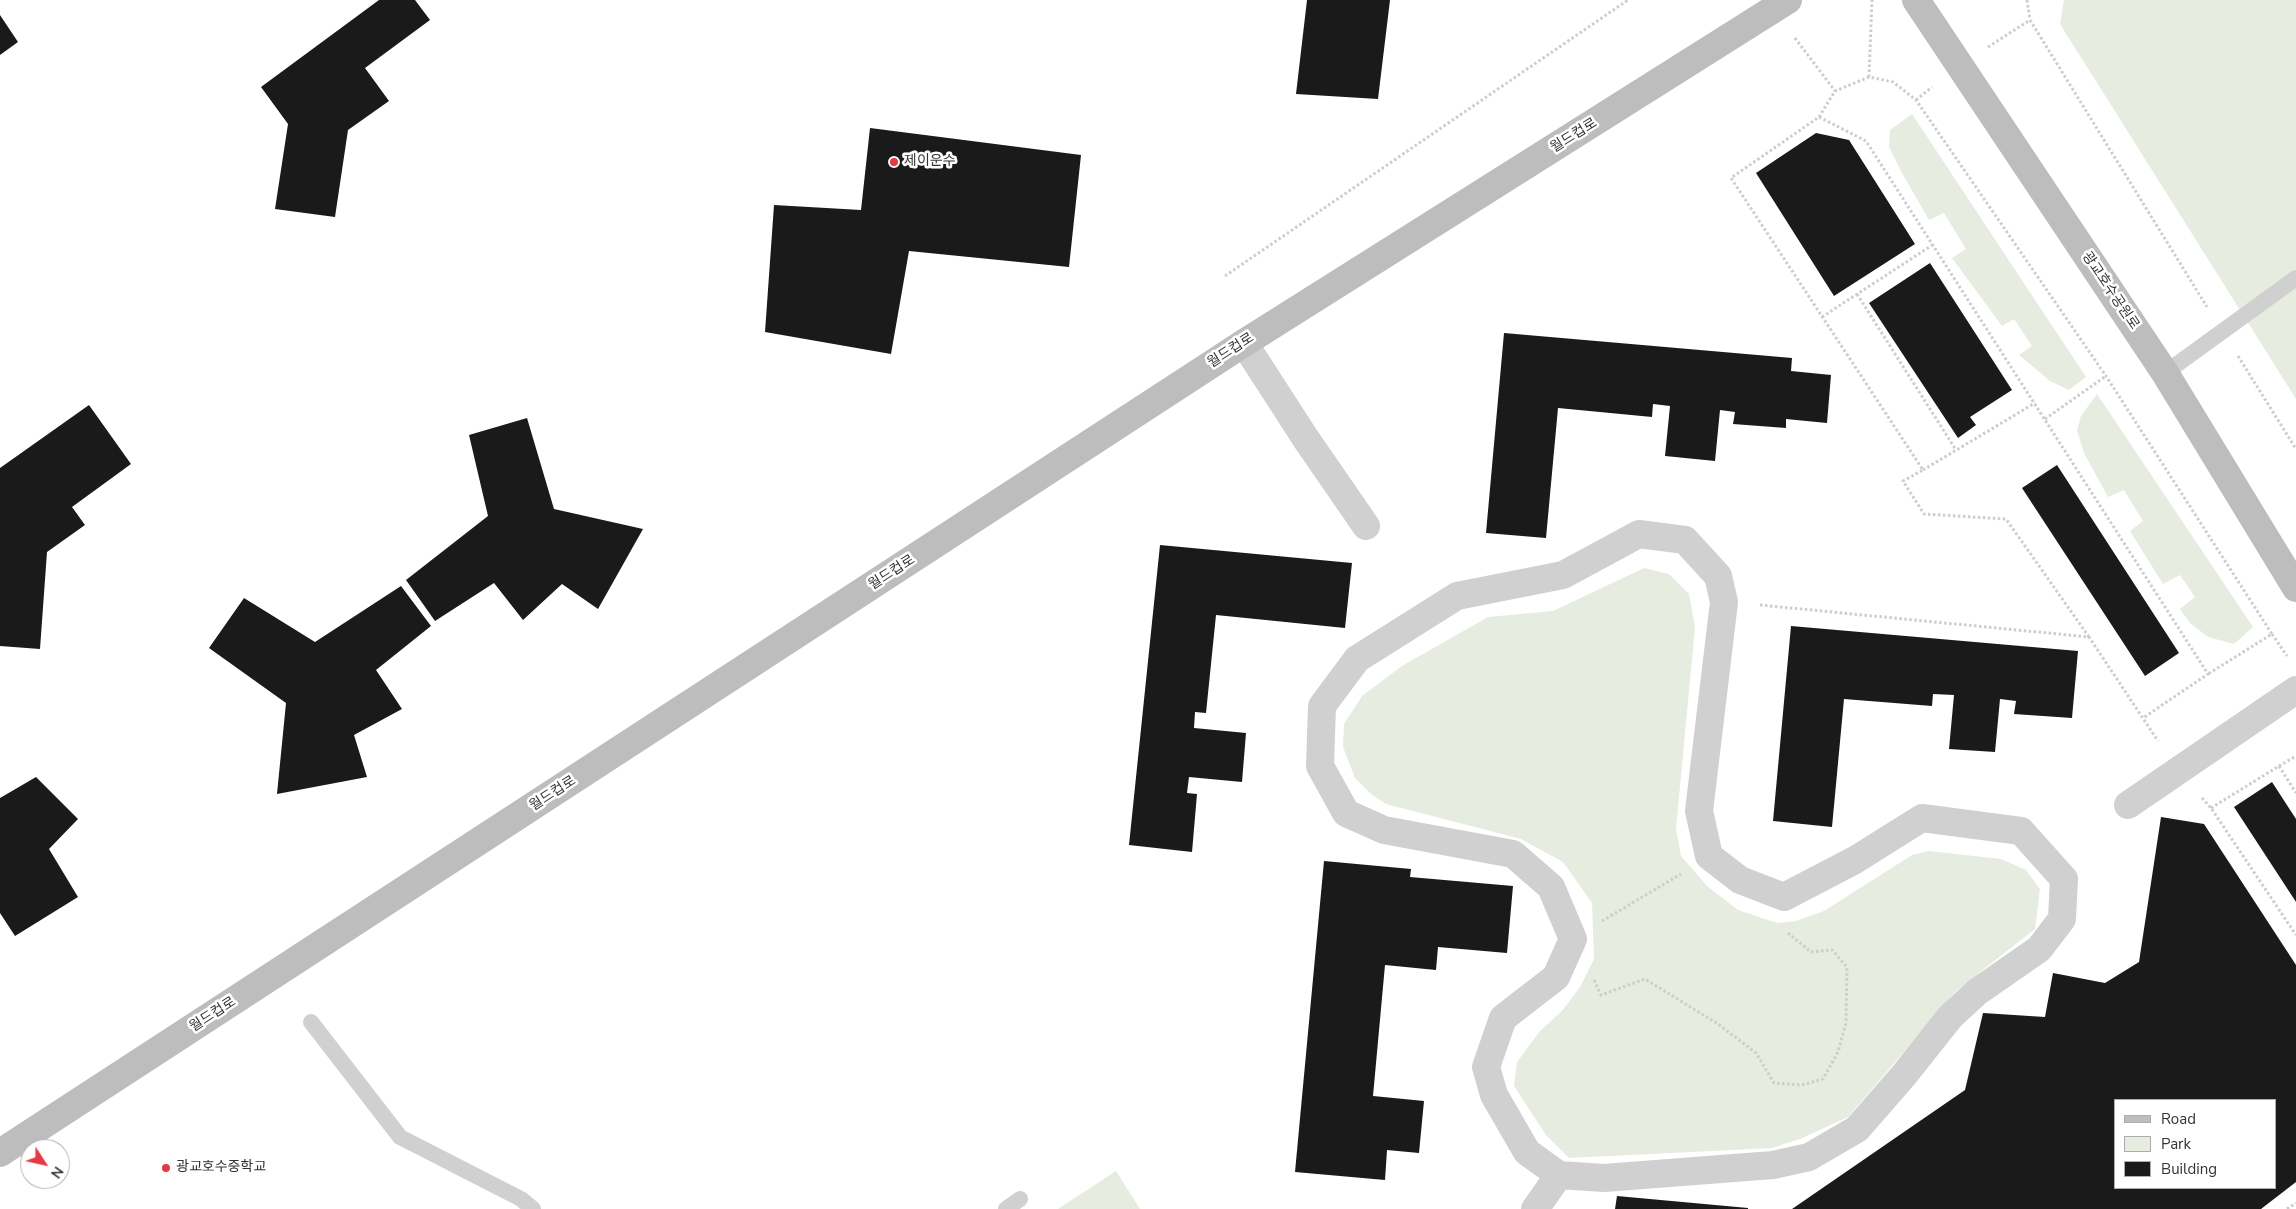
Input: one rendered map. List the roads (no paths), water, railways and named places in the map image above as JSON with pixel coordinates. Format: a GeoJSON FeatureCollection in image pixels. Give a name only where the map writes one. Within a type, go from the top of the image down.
{"type":"FeatureCollection","features":[{"type":"Feature","properties":{"kind":"street","name":"광교호수공원로"},"geometry":{"type":"LineString","coordinates":[[1916,0],[2165,373],[2296,588]]}},
{"type":"Feature","properties":{"kind":"street","name":"월드컵로"},"geometry":{"type":"LineString","coordinates":[[0,1153],[1244,343],[1781,5]]}},
{"type":"Feature","properties":{"kind":"street"},"geometry":{"type":"LineString","coordinates":[[1244,343],[1306,439],[1366,526]]}},
{"type":"Feature","properties":{"kind":"street"},"geometry":{"type":"LineString","coordinates":[[1639,534],[1685,540],[1718,576],[1724,602],[1699,811],[1709,856],[1740,880],[1784,896],[1855,860],[1922,818],[2021,831],[2064,879],[2062,919],[2039,949],[1977,992],[1950,1017],[1904,1075],[1857,1129],[1809,1157],[1773,1165],[1604,1178],[1559,1175],[1527,1152],[1494,1095],[1486,1067],[1504,1018],[1556,977],[1573,939],[1551,887],[1513,854],[1384,830],[1346,813],[1320,766],[1322,706],[1357,659],[1457,596],[1563,575],[1639,534]]}},
{"type":"Feature","properties":{"kind":"street"},"geometry":{"type":"LineString","coordinates":[[2128,805],[2296,690]]}},
{"type":"Feature","properties":{"kind":"street"},"geometry":{"type":"LineString","coordinates":[[1535,1209],[1559,1175]]}},
{"type":"Feature","properties":{"kind":"lane"},"geometry":{"type":"LineString","coordinates":[[2165,373],[2296,278]]}},
{"type":"Feature","properties":{"kind":"lane"},"geometry":{"type":"LineString","coordinates":[[311,1022],[400,1137],[521,1199],[533,1209]]}},
{"type":"Feature","properties":{"kind":"lane"},"geometry":{"type":"LineString","coordinates":[[1006,1209],[1020,1199]]}},
{"type":"Feature","properties":{"kind":"place","name":"제이운수"},"geometry":{"type":"Point","coordinates":[894,162]}},
{"type":"Feature","properties":{"kind":"place","name":"광교호수중학교"},"geometry":{"type":"Point","coordinates":[166,1168]}}]}
